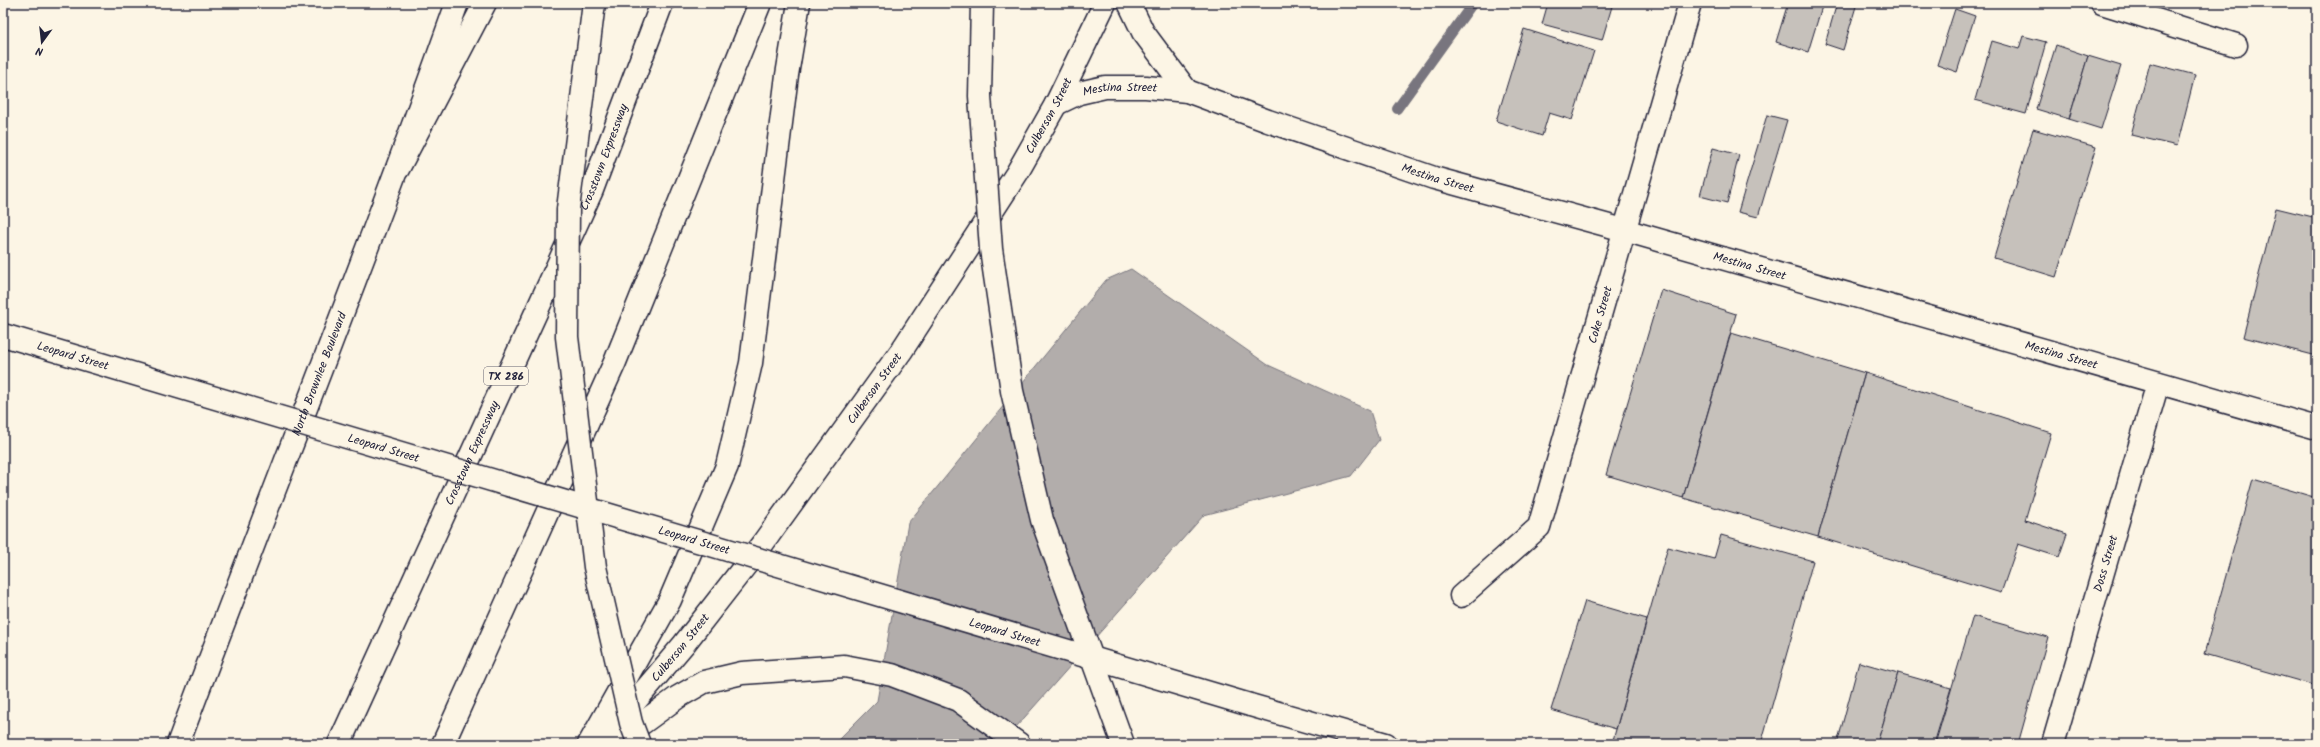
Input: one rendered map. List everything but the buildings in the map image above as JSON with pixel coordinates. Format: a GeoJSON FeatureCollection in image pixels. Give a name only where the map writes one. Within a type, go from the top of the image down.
{"type":"FeatureCollection","features":[{"type":"Feature","properties":{"kind":"main road","name":"North Brownlee Boulevard"},"geometry":{"type":"LineString","coordinates":[[178,744],[398,169],[457,3]]}},
{"type":"Feature","properties":{"kind":"main road"},"geometry":{"type":"LineString","coordinates":[[398,169],[485,3]]}},
{"type":"Feature","properties":{"kind":"main road"},"geometry":{"type":"LineString","coordinates":[[594,3],[568,209],[567,337],[595,567],[631,723],[639,744]]}},
{"type":"Feature","properties":{"kind":"main road","name":"Crosstown Expressway"},"geometry":{"type":"LineString","coordinates":[[339,744],[592,190],[662,3]]}},
{"type":"Feature","properties":{"kind":"main road"},"geometry":{"type":"LineString","coordinates":[[443,744],[615,362],[760,3]]}},
{"type":"Feature","properties":{"kind":"main road"},"geometry":{"type":"LineString","coordinates":[[588,744],[670,600],[727,466],[751,363],[787,75],[800,3]]}},
{"type":"Feature","properties":{"kind":"main road"},"geometry":{"type":"LineString","coordinates":[[982,3],[980,96],[992,249],[1012,391],[1042,520],[1123,744]]}},
{"type":"Feature","properties":{"kind":"main road","name":"Culberson Street"},"geometry":{"type":"LineString","coordinates":[[599,744],[684,644],[763,543],[902,350],[1018,173],[1056,104],[1105,3]]}},
{"type":"Feature","properties":{"kind":"main road","name":"Mestina Street"},"geometry":{"type":"LineString","coordinates":[[1129,3],[1143,32],[1187,91]]}},
{"type":"Feature","properties":{"kind":"main road","name":"Coke Street"},"geometry":{"type":"LineString","coordinates":[[1461,596],[1539,527],[1690,3]]}},
{"type":"Feature","properties":{"kind":"main road"},"geometry":{"type":"LineString","coordinates":[[2102,3],[2236,45]]}},
{"type":"Feature","properties":{"kind":"main road","name":"Mestina Street"},"geometry":{"type":"LineString","coordinates":[[1056,104],[1079,93],[1105,87],[1146,87],[1187,91],[1268,121],[1434,178],[1624,230],[2317,428]]}},
{"type":"Feature","properties":{"kind":"main road","name":"Leopard Street"},"geometry":{"type":"LineString","coordinates":[[3,335],[1386,744]]}},
{"type":"Feature","properties":{"kind":"main road","name":"Doss Street"},"geometry":{"type":"LineString","coordinates":[[2053,744],[2158,383]]}},
{"type":"Feature","properties":{"kind":"main road"},"geometry":{"type":"LineString","coordinates":[[615,744],[678,697],[704,682],[742,673],[844,666],[892,675],[958,700],[1018,744]]}},
{"type":"Feature","properties":{"kind":"shaded area"},"geometry":{"type":"Polygon","coordinates":[[[1131,269],[1268,365],[1370,411],[1379,440],[1351,476],[1204,515],[1001,744],[834,744],[877,701],[908,523],[1106,280],[1131,269]]]}},
{"type":"Feature","properties":{"kind":"waterway"},"geometry":{"type":"LineString","coordinates":[[1397,109],[1473,3]]}}]}
